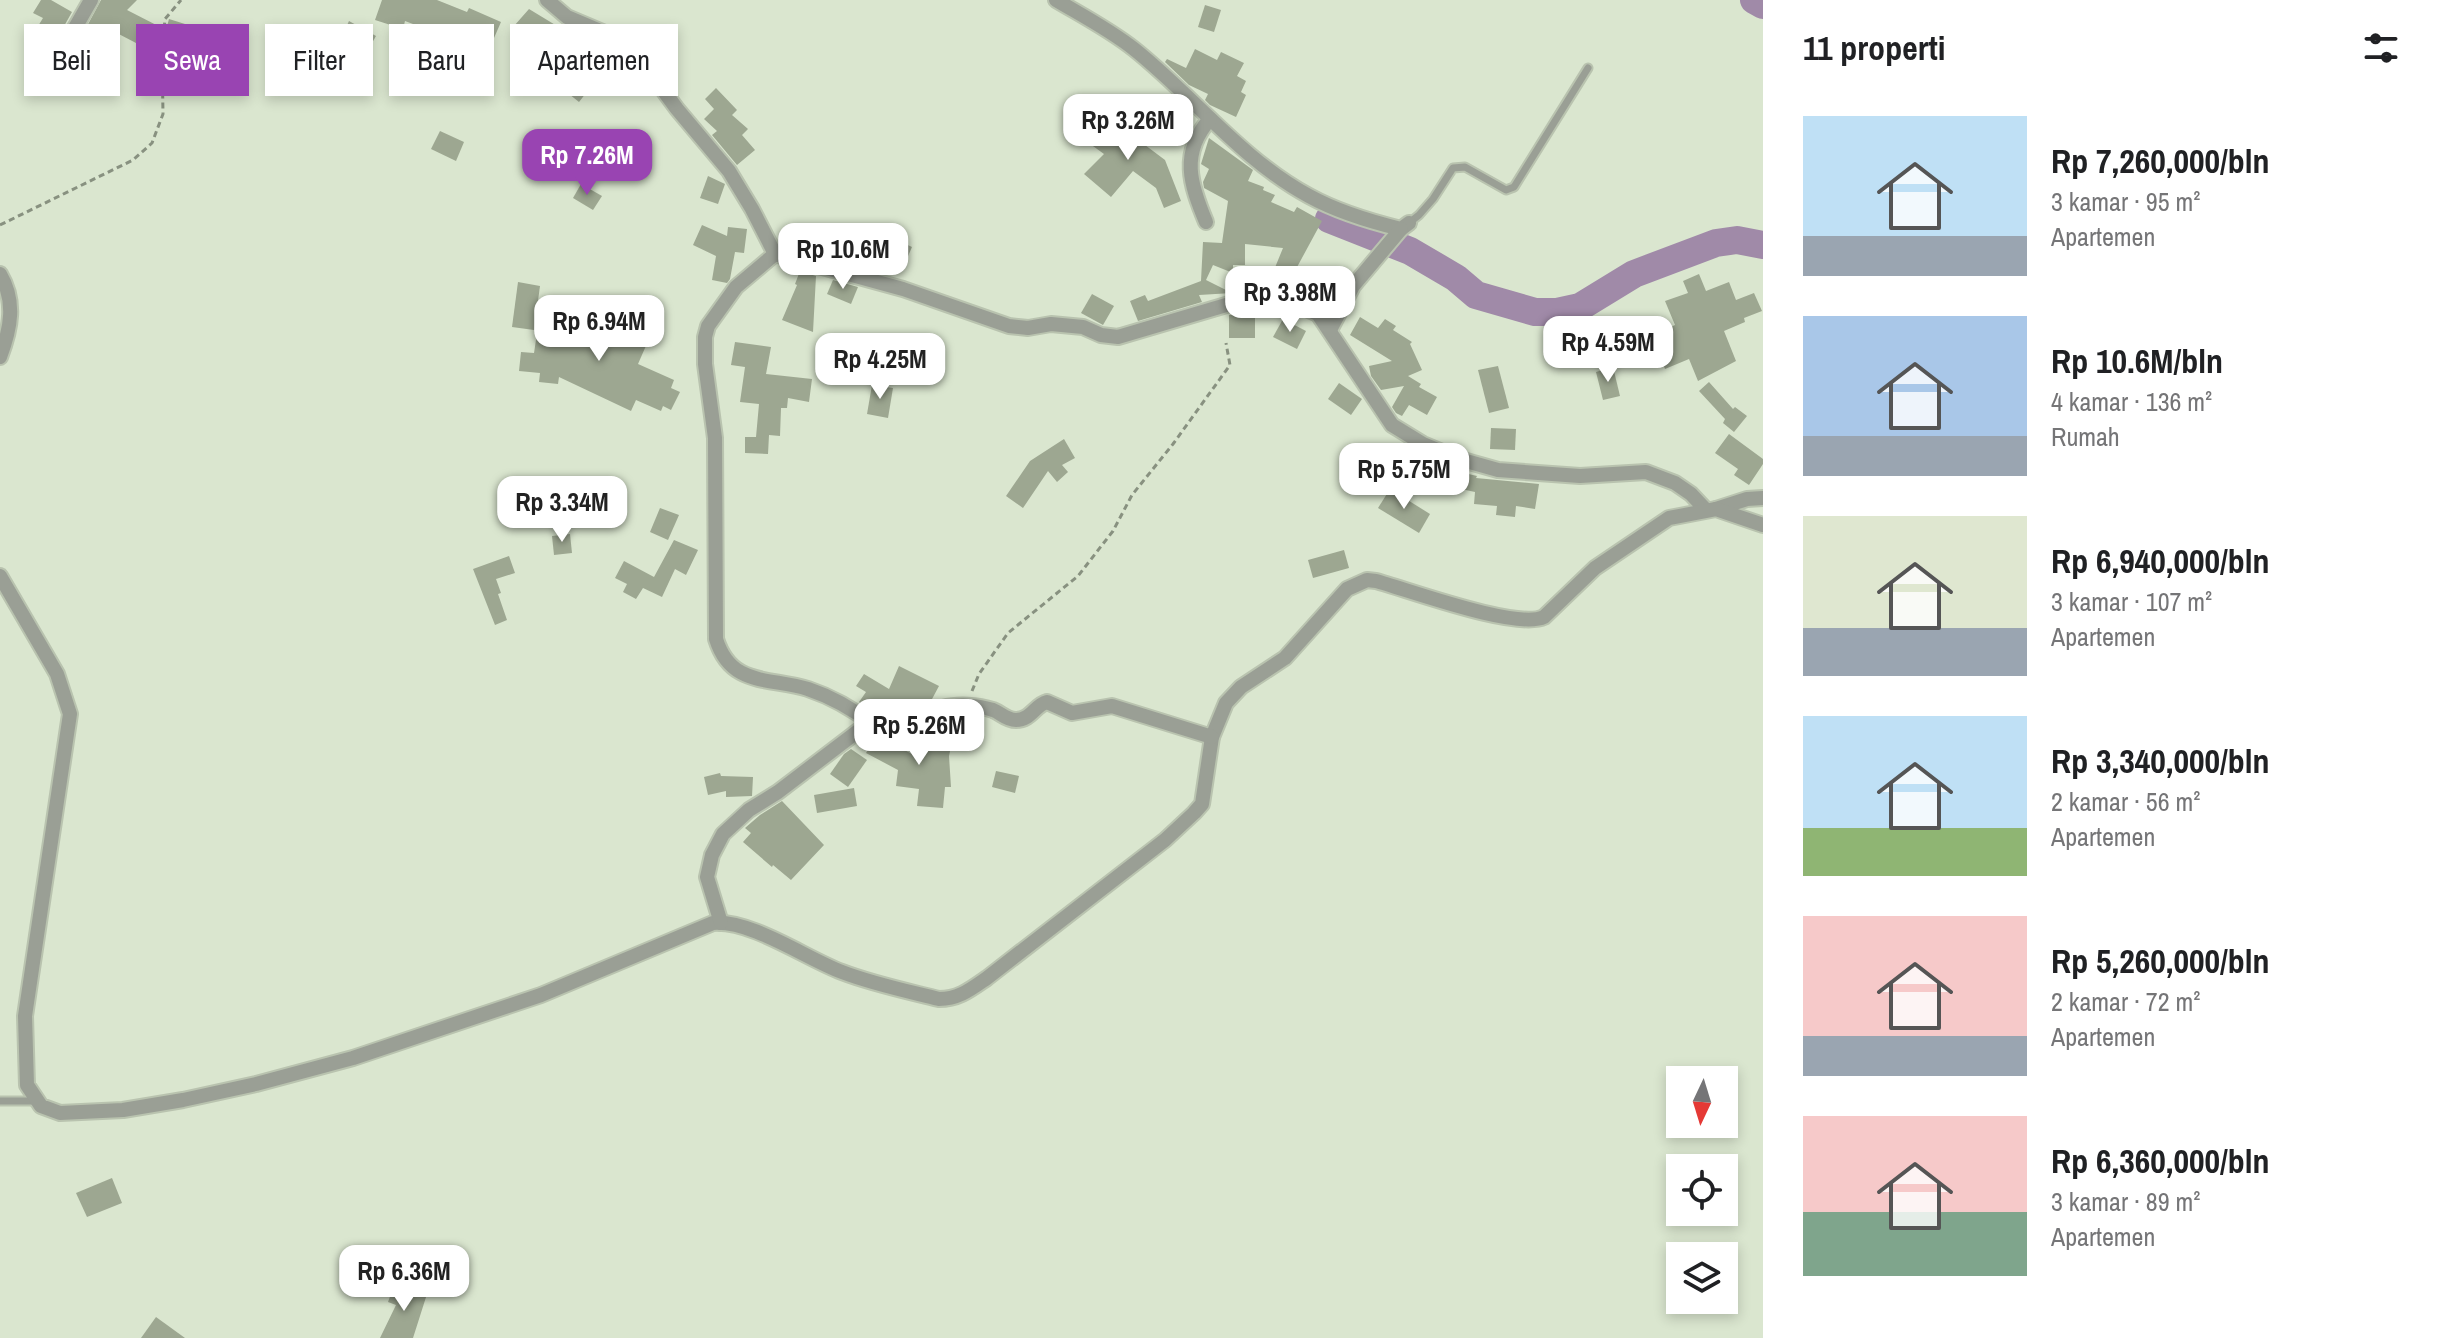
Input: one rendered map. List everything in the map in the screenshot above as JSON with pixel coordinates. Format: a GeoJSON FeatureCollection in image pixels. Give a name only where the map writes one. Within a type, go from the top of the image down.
{"type":"FeatureCollection","features":[{"type":"Feature","properties":{"kind":"street"},"geometry":{"type":"LineString","coordinates":[[77,24],[91,0]]}},
{"type":"Feature","properties":{"kind":"street"},"geometry":{"type":"LineString","coordinates":[[547,0],[561,14],[619,39],[641,60],[729,171],[775,254],[903,289],[1009,326],[1028,328],[1051,324],[1083,327],[1101,335],[1118,337],[1218,306],[1261,297],[1305,307],[1318,314],[1330,330],[1392,425],[1423,444],[1498,470],[1580,476],[1646,472],[1675,483],[1711,510],[1763,525]]}},
{"type":"Feature","properties":{"kind":"street"},"geometry":{"type":"LineString","coordinates":[[1056,0],[1104,27],[1136,50],[1205,125],[1279,178],[1352,216],[1398,232],[1353,286],[1330,330]]}},
{"type":"Feature","properties":{"kind":"street"},"geometry":{"type":"LineString","coordinates":[[1205,125],[1190,160],[1189,172],[1192,189],[1206,222]]}},
{"type":"Feature","properties":{"kind":"street"},"geometry":{"type":"LineString","coordinates":[[775,254],[736,287],[708,326],[705,337],[705,364],[715,438],[716,639],[720,653],[736,670],[772,683],[807,689],[852,709],[874,725],[923,732],[943,708],[966,706],[991,710],[1017,720],[1027,717],[1045,702],[1072,713],[1112,706],[1212,737]]}},
{"type":"Feature","properties":{"kind":"street"},"geometry":{"type":"LineString","coordinates":[[0,274],[8,289],[11,307],[9,328],[0,357]]}},
{"type":"Feature","properties":{"kind":"street"},"geometry":{"type":"LineString","coordinates":[[0,576],[57,674],[70,714],[25,1016],[27,1085],[41,1106],[60,1113],[82,1114],[183,1100],[353,1058],[480,1017],[585,978],[704,926],[721,923],[759,934],[834,969],[872,982],[939,999],[964,994],[1165,840],[1194,813],[1202,804],[1212,737],[1221,709],[1241,687],[1285,658],[1347,589],[1360,582],[1376,581],[1498,616],[1536,621],[1595,568],[1650,528],[1669,518],[1763,498]]}},
{"type":"Feature","properties":{"kind":"street"},"geometry":{"type":"LineString","coordinates":[[721,923],[707,877],[712,855],[723,834],[749,810],[778,792],[849,736],[874,725]]}},
{"type":"Feature","properties":{"kind":"lane"},"geometry":{"type":"LineString","coordinates":[[1398,232],[1419,215],[1453,168],[1458,166],[1506,190],[1514,187],[1588,68]]}},
{"type":"Feature","properties":{"kind":"lane"},"geometry":{"type":"LineString","coordinates":[[0,1101],[36,1101]]}},
{"type":"Feature","properties":{"kind":"path"},"geometry":{"type":"LineString","coordinates":[[0,225],[133,160],[152,143],[163,114],[165,19],[181,0]]}},
{"type":"Feature","properties":{"kind":"path"},"geometry":{"type":"LineString","coordinates":[[966,706],[979,674],[1008,633],[1078,576],[1113,531],[1132,495],[1230,365],[1226,343]]}},
{"type":"Feature","properties":{"kind":"building"},"geometry":{"type":"Polygon","coordinates":[[[41,0],[51,0],[72,12],[65,24],[39,24],[43,18],[33,13],[41,0]]]}},
{"type":"Feature","properties":{"kind":"building"},"geometry":{"type":"Polygon","coordinates":[[[101,0],[137,0],[127,10],[154,24],[136,24],[136,43],[120,35],[120,24],[88,24],[101,0]]]}},
{"type":"Feature","properties":{"kind":"building"},"geometry":{"type":"Polygon","coordinates":[[[382,0],[437,0],[467,12],[469,8],[501,22],[494,38],[494,24],[413,24],[405,21],[404,24],[389,24],[375,20],[382,0]]]}},
{"type":"Feature","properties":{"kind":"building"},"geometry":{"type":"Polygon","coordinates":[[[1205,5],[1221,10],[1214,32],[1198,27],[1205,5]]]}},
{"type":"Feature","properties":{"kind":"building"},"geometry":{"type":"Polygon","coordinates":[[[529,9],[554,24],[516,24],[529,9]]]}},
{"type":"Feature","properties":{"kind":"building"},"geometry":{"type":"Polygon","coordinates":[[[169,19],[185,24],[168,24],[169,19]]]}},
{"type":"Feature","properties":{"kind":"building"},"geometry":{"type":"Polygon","coordinates":[[[1195,49],[1217,60],[1221,52],[1244,63],[1237,76],[1246,81],[1241,92],[1246,95],[1236,117],[1210,105],[1205,100],[1208,94],[1189,85],[1165,62],[1167,59],[1186,68],[1195,49]]]}},
{"type":"Feature","properties":{"kind":"building"},"geometry":{"type":"Polygon","coordinates":[[[716,88],[737,110],[732,115],[748,129],[742,135],[755,150],[737,165],[712,135],[717,131],[704,119],[714,109],[705,99],[716,88]]]}},
{"type":"Feature","properties":{"kind":"building"},"geometry":{"type":"Polygon","coordinates":[[[1105,115],[1165,160],[1181,201],[1164,208],[1156,188],[1133,171],[1111,197],[1084,174],[1104,154],[1086,141],[1105,115]]]}},
{"type":"Feature","properties":{"kind":"building"},"geometry":{"type":"Polygon","coordinates":[[[440,131],[464,142],[456,161],[431,149],[440,131]]]}},
{"type":"Feature","properties":{"kind":"building"},"geometry":{"type":"Polygon","coordinates":[[[622,136],[639,144],[621,180],[603,172],[622,136]]]}},
{"type":"Feature","properties":{"kind":"building"},"geometry":{"type":"Polygon","coordinates":[[[1209,138],[1253,170],[1248,181],[1275,195],[1271,202],[1294,212],[1297,207],[1322,221],[1296,269],[1300,271],[1290,292],[1267,287],[1283,248],[1245,244],[1245,265],[1233,265],[1233,273],[1213,265],[1206,280],[1232,293],[1199,295],[1202,302],[1138,321],[1130,301],[1145,295],[1148,301],[1201,281],[1203,242],[1222,243],[1228,201],[1204,188],[1203,182],[1209,169],[1201,164],[1209,138]]]}},
{"type":"Feature","properties":{"kind":"building"},"geometry":{"type":"Polygon","coordinates":[[[708,176],[725,184],[718,204],[700,198],[708,176]]]}},
{"type":"Feature","properties":{"kind":"building"},"geometry":{"type":"Polygon","coordinates":[[[581,184],[602,196],[593,210],[573,198],[581,184]]]}},
{"type":"Feature","properties":{"kind":"building"},"geometry":{"type":"Polygon","coordinates":[[[702,225],[727,236],[728,227],[747,229],[744,253],[735,252],[727,283],[712,280],[716,256],[693,245],[702,225]]]}},
{"type":"Feature","properties":{"kind":"building"},"geometry":{"type":"Polygon","coordinates":[[[819,228],[817,255],[799,250],[800,229],[819,228]]]}},
{"type":"Feature","properties":{"kind":"building"},"geometry":{"type":"Polygon","coordinates":[[[897,240],[912,247],[901,272],[886,265],[897,240]]]}},
{"type":"Feature","properties":{"kind":"building"},"geometry":{"type":"Polygon","coordinates":[[[844,251],[883,264],[880,272],[840,261],[844,251]]]}},
{"type":"Feature","properties":{"kind":"building"},"geometry":{"type":"Polygon","coordinates":[[[800,271],[816,276],[813,332],[782,320],[800,271]]]}},
{"type":"Feature","properties":{"kind":"building"},"geometry":{"type":"Polygon","coordinates":[[[1699,274],[1706,291],[1729,282],[1736,300],[1754,293],[1762,311],[1724,331],[1736,361],[1698,381],[1689,359],[1665,369],[1652,335],[1675,325],[1665,301],[1688,293],[1683,281],[1699,274]]]}},
{"type":"Feature","properties":{"kind":"building"},"geometry":{"type":"Polygon","coordinates":[[[833,280],[858,287],[851,304],[827,294],[833,280]]]}},
{"type":"Feature","properties":{"kind":"building"},"geometry":{"type":"Polygon","coordinates":[[[518,282],[540,286],[534,330],[512,327],[518,282]]]}},
{"type":"Feature","properties":{"kind":"building"},"geometry":{"type":"Polygon","coordinates":[[[1092,294],[1114,306],[1103,325],[1081,313],[1092,294]]]}},
{"type":"Feature","properties":{"kind":"building"},"geometry":{"type":"Polygon","coordinates":[[[1255,314],[1255,338],[1229,338],[1229,315],[1255,314]]]}},
{"type":"Feature","properties":{"kind":"building"},"geometry":{"type":"Polygon","coordinates":[[[1360,317],[1378,328],[1385,319],[1396,326],[1393,330],[1412,342],[1410,344],[1422,370],[1408,376],[1421,384],[1419,387],[1437,397],[1427,415],[1409,405],[1402,416],[1396,413],[1392,407],[1404,386],[1381,390],[1371,376],[1369,366],[1392,361],[1350,335],[1360,317]]]}},
{"type":"Feature","properties":{"kind":"building"},"geometry":{"type":"Polygon","coordinates":[[[589,318],[632,338],[638,326],[652,332],[638,364],[674,380],[671,388],[680,392],[671,410],[663,406],[661,411],[636,400],[631,411],[559,377],[558,384],[539,382],[540,373],[519,371],[521,352],[534,353],[539,320],[560,323],[560,319],[586,324],[589,318]]]}},
{"type":"Feature","properties":{"kind":"building"},"geometry":{"type":"Polygon","coordinates":[[[1283,319],[1306,331],[1297,349],[1273,337],[1283,319]]]}},
{"type":"Feature","properties":{"kind":"building"},"geometry":{"type":"Polygon","coordinates":[[[735,342],[771,347],[766,374],[812,379],[809,402],[788,398],[787,408],[781,408],[780,436],[769,435],[768,454],[745,453],[745,437],[756,437],[759,404],[740,402],[745,367],[731,365],[735,342]]]}},
{"type":"Feature","properties":{"kind":"building"},"geometry":{"type":"Polygon","coordinates":[[[1498,366],[1509,408],[1489,413],[1478,370],[1498,366]]]}},
{"type":"Feature","properties":{"kind":"building"},"geometry":{"type":"Polygon","coordinates":[[[1613,367],[1620,396],[1603,400],[1596,372],[1613,367]]]}},
{"type":"Feature","properties":{"kind":"building"},"geometry":{"type":"Polygon","coordinates":[[[1709,382],[1733,409],[1735,407],[1747,416],[1734,432],[1723,423],[1725,419],[1699,391],[1709,382]]]}},
{"type":"Feature","properties":{"kind":"building"},"geometry":{"type":"Polygon","coordinates":[[[1339,383],[1362,399],[1351,415],[1328,399],[1339,383]]]}},
{"type":"Feature","properties":{"kind":"building"},"geometry":{"type":"Polygon","coordinates":[[[872,385],[893,388],[888,418],[867,414],[872,385]]]}},
{"type":"Feature","properties":{"kind":"building"},"geometry":{"type":"Polygon","coordinates":[[[1491,428],[1516,429],[1515,450],[1490,449],[1491,428]]]}},
{"type":"Feature","properties":{"kind":"building"},"geometry":{"type":"Polygon","coordinates":[[[1729,434],[1763,459],[1749,485],[1734,475],[1738,469],[1715,453],[1729,434]]]}},
{"type":"Feature","properties":{"kind":"building"},"geometry":{"type":"Polygon","coordinates":[[[1064,439],[1075,458],[1062,465],[1068,472],[1057,482],[1048,471],[1023,508],[1006,496],[1030,461],[1064,439]]]}},
{"type":"Feature","properties":{"kind":"building"},"geometry":{"type":"Polygon","coordinates":[[[1456,471],[1476,478],[1539,484],[1535,509],[1516,506],[1515,517],[1496,515],[1497,506],[1474,504],[1475,492],[1452,487],[1456,471]]]}},
{"type":"Feature","properties":{"kind":"building"},"geometry":{"type":"Polygon","coordinates":[[[1390,489],[1430,514],[1419,533],[1378,508],[1390,489]]]}},
{"type":"Feature","properties":{"kind":"building"},"geometry":{"type":"Polygon","coordinates":[[[660,508],[679,515],[668,540],[650,532],[660,508]]]}},
{"type":"Feature","properties":{"kind":"building"},"geometry":{"type":"Polygon","coordinates":[[[570,534],[572,553],[554,555],[552,536],[570,534]]]}},
{"type":"Feature","properties":{"kind":"building"},"geometry":{"type":"Polygon","coordinates":[[[674,540],[698,550],[686,575],[675,569],[662,597],[643,588],[636,599],[623,592],[627,584],[615,578],[624,561],[654,577],[674,540]]]}},
{"type":"Feature","properties":{"kind":"building"},"geometry":{"type":"Polygon","coordinates":[[[1344,550],[1349,568],[1313,578],[1308,560],[1344,550]]]}},
{"type":"Feature","properties":{"kind":"building"},"geometry":{"type":"Polygon","coordinates":[[[509,556],[515,573],[496,579],[507,620],[495,625],[473,569],[509,556]]]}},
{"type":"Feature","properties":{"kind":"building"},"geometry":{"type":"Polygon","coordinates":[[[899,666],[939,686],[924,714],[880,699],[871,711],[859,702],[866,692],[856,686],[864,674],[889,689],[899,666]]]}},
{"type":"Feature","properties":{"kind":"building"},"geometry":{"type":"Polygon","coordinates":[[[935,734],[953,737],[949,756],[951,787],[945,787],[943,808],[917,806],[919,789],[896,786],[898,770],[866,753],[877,735],[921,759],[924,742],[935,734]]]}},
{"type":"Feature","properties":{"kind":"building"},"geometry":{"type":"Polygon","coordinates":[[[851,749],[867,760],[848,787],[830,774],[851,749]]]}},
{"type":"Feature","properties":{"kind":"building"},"geometry":{"type":"Polygon","coordinates":[[[996,771],[1019,776],[1015,793],[992,787],[996,771]]]}},
{"type":"Feature","properties":{"kind":"building"},"geometry":{"type":"Polygon","coordinates":[[[720,773],[721,776],[753,777],[752,796],[726,797],[726,791],[708,795],[704,777],[720,773]]]}},
{"type":"Feature","properties":{"kind":"building"},"geometry":{"type":"Polygon","coordinates":[[[854,788],[857,806],[817,813],[814,795],[854,788]]]}},
{"type":"Feature","properties":{"kind":"building"},"geometry":{"type":"Polygon","coordinates":[[[782,801],[824,845],[791,880],[743,842],[751,833],[745,828],[782,801]]]}},
{"type":"Feature","properties":{"kind":"building"},"geometry":{"type":"Polygon","coordinates":[[[112,1178],[122,1203],[87,1217],[76,1193],[112,1178]]]}},
{"type":"Feature","properties":{"kind":"building"},"geometry":{"type":"Polygon","coordinates":[[[395,1283],[427,1294],[413,1338],[380,1338],[396,1305],[388,1302],[395,1283]]]}},
{"type":"Feature","properties":{"kind":"building"},"geometry":{"type":"Polygon","coordinates":[[[156,1317],[185,1338],[141,1338],[156,1317]]]}},
{"type":"Feature","properties":{"kind":"waterway"},"geometry":{"type":"LineString","coordinates":[[1754,0],[1763,5]]}},
{"type":"Feature","properties":{"kind":"waterway"},"geometry":{"type":"LineString","coordinates":[[1329,219],[1410,251],[1456,278],[1476,295],[1535,312],[1557,312],[1580,307],[1634,274],[1716,243],[1737,240],[1763,245]]}}]}
